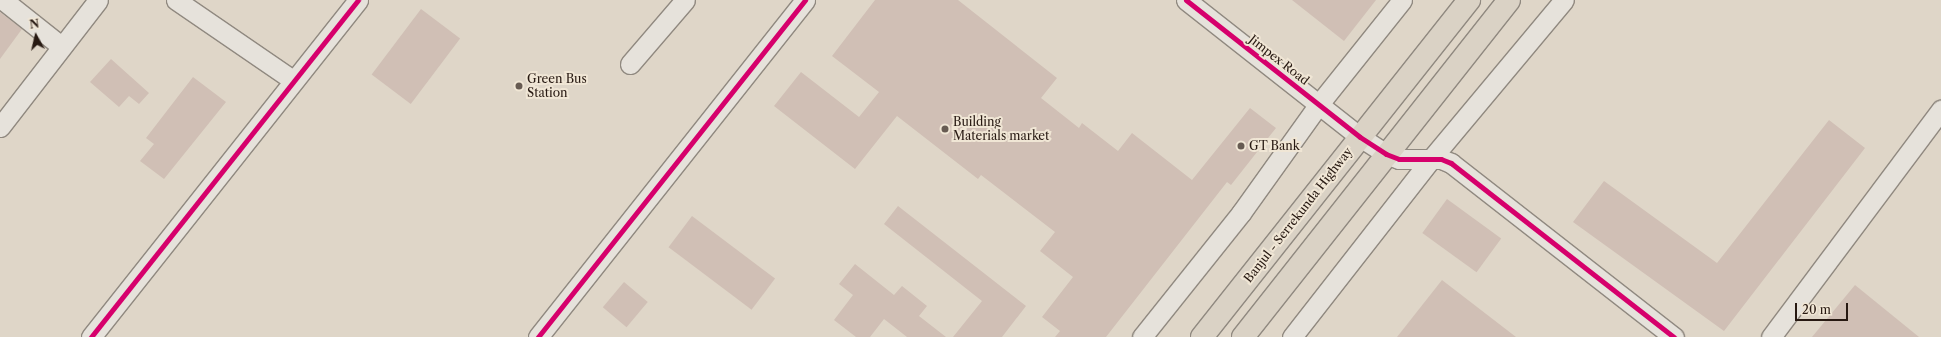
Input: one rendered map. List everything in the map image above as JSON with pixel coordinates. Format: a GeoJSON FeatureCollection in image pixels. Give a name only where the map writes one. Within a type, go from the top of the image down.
{"type":"FeatureCollection","features":[{"type":"Feature","properties":{"kind":"highway","name":"Banjul - Serrekunda Highway"},"geometry":{"type":"LineString","coordinates":[[1202,337],[1469,0]]}},
{"type":"Feature","properties":{"kind":"highway"},"geometry":{"type":"LineString","coordinates":[[1243,337],[1509,0]]}},
{"type":"Feature","properties":{"kind":"street"},"geometry":{"type":"LineString","coordinates":[[3,0],[61,46]]}},
{"type":"Feature","properties":{"kind":"street"},"geometry":{"type":"LineString","coordinates":[[0,127],[98,0]]}},
{"type":"Feature","properties":{"kind":"street"},"geometry":{"type":"LineString","coordinates":[[176,0],[293,80]]}},
{"type":"Feature","properties":{"kind":"street"},"geometry":{"type":"LineString","coordinates":[[91,337],[293,80],[358,0]]}},
{"type":"Feature","properties":{"kind":"street"},"geometry":{"type":"LineString","coordinates":[[630,64],[685,0]]}},
{"type":"Feature","properties":{"kind":"street"},"geometry":{"type":"LineString","coordinates":[[538,337],[805,0]]}},
{"type":"Feature","properties":{"kind":"street","name":"Jimpex Road"},"geometry":{"type":"LineString","coordinates":[[1186,0],[1360,137],[1386,154],[1399,159],[1431,159],[1451,163],[1674,337]]}},
{"type":"Feature","properties":{"kind":"street"},"geometry":{"type":"LineString","coordinates":[[1142,337],[1241,213],[1319,104],[1402,0]]}},
{"type":"Feature","properties":{"kind":"street"},"geometry":{"type":"LineString","coordinates":[[1292,337],[1431,159],[1564,0]]}},
{"type":"Feature","properties":{"kind":"street"},"geometry":{"type":"LineString","coordinates":[[1771,337],[1941,110]]}},
{"type":"Feature","properties":{"kind":"building"},"geometry":{"type":"Polygon","coordinates":[[[875,0],[958,0],[1057,78],[1041,98],[1079,128],[1082,123],[1118,151],[1132,133],[1192,180],[1250,108],[1276,128],[1231,185],[1227,182],[1106,337],[1055,337],[1060,331],[1042,317],[1073,277],[1040,251],[1055,232],[981,175],[978,179],[897,116],[855,169],[774,106],[801,72],[859,117],[879,92],[832,56],[875,0]]]}},
{"type":"Feature","properties":{"kind":"building"},"geometry":{"type":"Polygon","coordinates":[[[1292,0],[1376,0],[1344,41],[1292,0]]]}},
{"type":"Feature","properties":{"kind":"building"},"geometry":{"type":"Polygon","coordinates":[[[421,9],[460,38],[411,104],[372,74],[421,9]]]}},
{"type":"Feature","properties":{"kind":"building"},"geometry":{"type":"Polygon","coordinates":[[[0,12],[22,29],[0,59],[0,12]]]}},
{"type":"Feature","properties":{"kind":"building"},"geometry":{"type":"Polygon","coordinates":[[[111,59],[149,93],[139,104],[129,96],[119,107],[90,82],[111,59]]]}},
{"type":"Feature","properties":{"kind":"building"},"geometry":{"type":"Polygon","coordinates":[[[193,77],[226,102],[164,179],[140,161],[154,144],[146,138],[193,77]]]}},
{"type":"Feature","properties":{"kind":"building"},"geometry":{"type":"Polygon","coordinates":[[[1829,120],[1865,148],[1724,331],[1573,222],[1604,181],[1717,263],[1829,120]]]}},
{"type":"Feature","properties":{"kind":"building"},"geometry":{"type":"Polygon","coordinates":[[[1447,199],[1501,238],[1477,272],[1422,233],[1447,199]]]}},
{"type":"Feature","properties":{"kind":"building"},"geometry":{"type":"Polygon","coordinates":[[[898,206],[1026,306],[1002,337],[953,337],[982,301],[884,224],[898,206]]]}},
{"type":"Feature","properties":{"kind":"building"},"geometry":{"type":"Polygon","coordinates":[[[692,216],[775,279],[752,310],[669,247],[692,216]]]}},
{"type":"Feature","properties":{"kind":"building"},"geometry":{"type":"Polygon","coordinates":[[[855,264],[894,295],[902,286],[927,306],[919,316],[946,337],[907,337],[884,319],[870,337],[856,337],[834,320],[853,295],[839,284],[855,264]]]}},
{"type":"Feature","properties":{"kind":"building"},"geometry":{"type":"Polygon","coordinates":[[[1442,280],[1516,337],[1397,337],[1442,280]]]}},
{"type":"Feature","properties":{"kind":"building"},"geometry":{"type":"Polygon","coordinates":[[[624,282],[648,302],[627,327],[603,307],[624,282]]]}},
{"type":"Feature","properties":{"kind":"building"},"geometry":{"type":"Polygon","coordinates":[[[1855,285],[1919,337],[1812,337],[1855,285]]]}},
{"type":"Feature","properties":{"kind":"cycle path"},"geometry":{"type":"LineString","coordinates":[[91,337],[358,0]]}},
{"type":"Feature","properties":{"kind":"cycle path"},"geometry":{"type":"LineString","coordinates":[[538,337],[805,0]]}},
{"type":"Feature","properties":{"kind":"cycle path"},"geometry":{"type":"LineString","coordinates":[[1186,0],[1360,137],[1386,154],[1399,159],[1441,159],[1451,163],[1674,337]]}},
{"type":"Feature","properties":{"kind":"place","name":"Green Bus Station"},"geometry":{"type":"Point","coordinates":[519,86]}},
{"type":"Feature","properties":{"kind":"place","name":"Building Materials market"},"geometry":{"type":"Point","coordinates":[945,129]}},
{"type":"Feature","properties":{"kind":"place","name":"GT Bank"},"geometry":{"type":"Point","coordinates":[1241,146]}}]}
